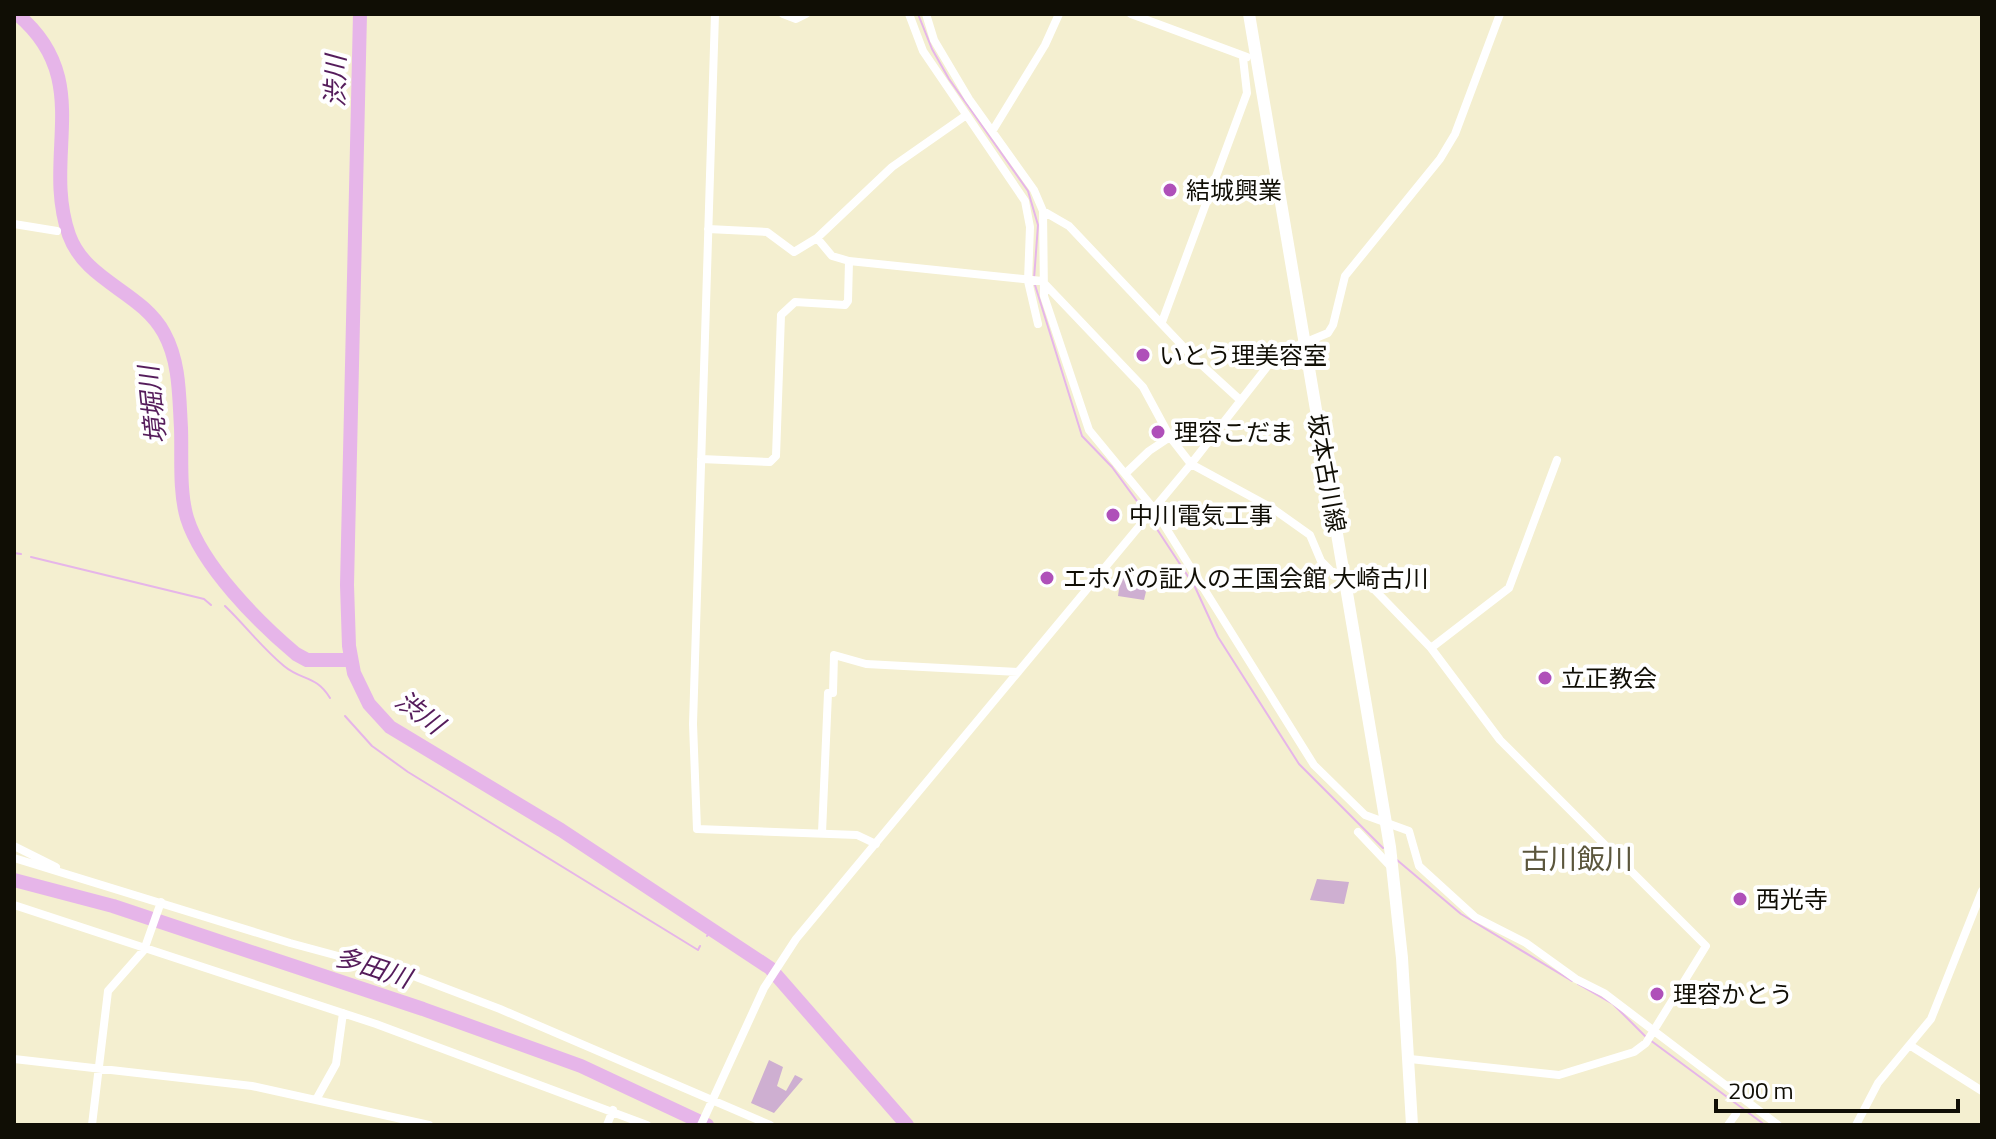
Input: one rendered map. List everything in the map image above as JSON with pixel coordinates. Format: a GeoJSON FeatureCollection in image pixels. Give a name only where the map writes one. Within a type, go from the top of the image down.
{"type":"FeatureCollection","features":[{"type":"Feature","properties":{"kind":"main road","name":"坂本古川線"},"geometry":{"type":"LineString","coordinates":[[1249,14],[1250,57],[1305,343],[1390,847],[1410,1059],[1412,1125]]}},
{"type":"Feature","properties":{"kind":"street"},"geometry":{"type":"LineString","coordinates":[[715,14],[693,724],[697,829],[857,835],[876,844]]}},
{"type":"Feature","properties":{"kind":"street"},"geometry":{"type":"LineString","coordinates":[[783,14],[796,19],[806,14]]}},
{"type":"Feature","properties":{"kind":"street"},"geometry":{"type":"LineString","coordinates":[[909,14],[923,51],[1025,201],[1038,324]]}},
{"type":"Feature","properties":{"kind":"street"},"geometry":{"type":"LineString","coordinates":[[926,14],[939,50],[1034,190],[1043,211],[1035,281],[1085,421],[1126,473],[1314,765],[1365,815],[1409,831],[1419,866],[1475,917],[1526,943],[1576,979],[1604,993],[1778,1125]]}},
{"type":"Feature","properties":{"kind":"street"},"geometry":{"type":"LineString","coordinates":[[980,136],[991,129],[1045,45],[1059,14]]}},
{"type":"Feature","properties":{"kind":"street"},"geometry":{"type":"LineString","coordinates":[[1131,14],[1250,57],[1247,93],[1162,322]]}},
{"type":"Feature","properties":{"kind":"street"},"geometry":{"type":"LineString","coordinates":[[701,1125],[766,985],[784,957],[1191,464],[1277,354],[1328,333],[1333,325],[1345,276],[1440,159],[1455,134],[1500,14]]}},
{"type":"Feature","properties":{"kind":"street"},"geometry":{"type":"LineString","coordinates":[[708,229],[767,232],[776,235],[794,252],[817,238],[868,186],[965,116]]}},
{"type":"Feature","properties":{"kind":"street"},"geometry":{"type":"LineString","coordinates":[[1043,211],[1069,226],[1193,357],[1239,399]]}},
{"type":"Feature","properties":{"kind":"street"},"geometry":{"type":"LineString","coordinates":[[14,224],[57,231]]}},
{"type":"Feature","properties":{"kind":"street"},"geometry":{"type":"LineString","coordinates":[[817,238],[832,256],[849,261],[1035,281],[1131,371],[1148,394],[1170,437],[1191,464],[1272,508],[1310,535],[1324,565],[1370,585],[1431,648],[1509,749],[1706,946],[1646,1043],[1634,1052],[1559,1075],[1410,1059]]}},
{"type":"Feature","properties":{"kind":"street"},"geometry":{"type":"LineString","coordinates":[[701,459],[770,462],[776,456],[781,315],[795,302],[845,305],[848,301],[849,261]]}},
{"type":"Feature","properties":{"kind":"street"},"geometry":{"type":"LineString","coordinates":[[1126,473],[1149,451],[1170,437]]}},
{"type":"Feature","properties":{"kind":"street"},"geometry":{"type":"LineString","coordinates":[[1431,648],[1509,588],[1557,460]]}},
{"type":"Feature","properties":{"kind":"street"},"geometry":{"type":"LineString","coordinates":[[822,833],[828,693],[833,693],[834,655],[866,664],[1018,672]]}},
{"type":"Feature","properties":{"kind":"street"},"geometry":{"type":"LineString","coordinates":[[1358,832],[1393,868]]}},
{"type":"Feature","properties":{"kind":"street"},"geometry":{"type":"LineString","coordinates":[[14,846],[42,858],[60,871]]}},
{"type":"Feature","properties":{"kind":"street"},"geometry":{"type":"LineString","coordinates":[[14,858],[160,905],[416,977],[500,1009],[770,1125]]}},
{"type":"Feature","properties":{"kind":"street"},"geometry":{"type":"LineString","coordinates":[[1856,1125],[1878,1083],[1931,1019],[1982,891]]}},
{"type":"Feature","properties":{"kind":"street"},"geometry":{"type":"LineString","coordinates":[[14,905],[343,1013],[647,1125]]}},
{"type":"Feature","properties":{"kind":"street"},"geometry":{"type":"LineString","coordinates":[[92,1125],[108,991],[145,948],[160,905]]}},
{"type":"Feature","properties":{"kind":"street"},"geometry":{"type":"LineString","coordinates":[[317,1098],[336,1064],[343,1013]]}},
{"type":"Feature","properties":{"kind":"street"},"geometry":{"type":"LineString","coordinates":[[1911,1046],[1982,1091]]}},
{"type":"Feature","properties":{"kind":"street"},"geometry":{"type":"LineString","coordinates":[[14,1059],[252,1086],[429,1125]]}},
{"type":"Feature","properties":{"kind":"street"},"geometry":{"type":"LineString","coordinates":[[607,1125],[613,1110]]}},
{"type":"Feature","properties":{"kind":"street"},"geometry":{"type":"LineString","coordinates":[[1728,1125],[1736,1114]]}},
{"type":"Feature","properties":{"kind":"shaded area"},"geometry":{"type":"Polygon","coordinates":[[[1121,575],[1149,579],[1144,600],[1118,596],[1121,575]]]}},
{"type":"Feature","properties":{"kind":"shaded area"},"geometry":{"type":"Polygon","coordinates":[[[1317,879],[1349,882],[1344,904],[1310,900],[1317,879]]]}},
{"type":"Feature","properties":{"kind":"shaded area"},"geometry":{"type":"Polygon","coordinates":[[[769,1060],[783,1067],[777,1086],[786,1091],[795,1075],[803,1079],[774,1113],[751,1103],[769,1060]]]}},
{"type":"Feature","properties":{"kind":"waterway","name":"境堀川"},"geometry":{"type":"LineString","coordinates":[[17,14],[41,39],[55,65],[61,92],[62,205],[69,235],[77,251],[100,276],[154,319],[169,344],[179,392],[183,497],[194,536],[233,592],[296,654],[307,660],[351,660]]}},
{"type":"Feature","properties":{"kind":"waterway","name":"渋川"},"geometry":{"type":"LineString","coordinates":[[360,14],[347,585],[349,646],[354,673],[369,704],[390,727],[561,830],[770,968],[907,1125]]}},
{"type":"Feature","properties":{"kind":"waterway"},"geometry":{"type":"LineString","coordinates":[[918,14],[932,49],[949,79],[1028,191],[1038,225],[1034,279]]}},
{"type":"Feature","properties":{"kind":"waterway"},"geometry":{"type":"LineString","coordinates":[[1035,285],[1082,436],[1112,467],[1145,512]]}},
{"type":"Feature","properties":{"kind":"waterway"},"geometry":{"type":"LineString","coordinates":[[1149,517],[1195,587],[1218,637],[1299,764],[1383,848]]}},
{"type":"Feature","properties":{"kind":"waterway"},"geometry":{"type":"LineString","coordinates":[[14,553],[21,554]]}},
{"type":"Feature","properties":{"kind":"waterway"},"geometry":{"type":"LineString","coordinates":[[31,557],[204,599],[211,605]]}},
{"type":"Feature","properties":{"kind":"waterway"},"geometry":{"type":"LineString","coordinates":[[225,606],[276,659],[291,671],[319,685],[330,698]]}},
{"type":"Feature","properties":{"kind":"waterway"},"geometry":{"type":"LineString","coordinates":[[345,716],[372,746],[408,772],[698,950],[700,946]]}},
{"type":"Feature","properties":{"kind":"waterway"},"geometry":{"type":"LineString","coordinates":[[1397,860],[1461,914],[1572,981]]}},
{"type":"Feature","properties":{"kind":"waterway","name":"多田川"},"geometry":{"type":"LineString","coordinates":[[14,880],[113,906],[423,1009],[581,1066],[707,1125]]}},
{"type":"Feature","properties":{"kind":"waterway","name":"渋川"},"geometry":{"type":"LineString","coordinates":[[707,936],[713,927]]}},
{"type":"Feature","properties":{"kind":"waterway"},"geometry":{"type":"LineString","coordinates":[[1578,984],[1613,1004],[1645,1036]]}},
{"type":"Feature","properties":{"kind":"waterway"},"geometry":{"type":"LineString","coordinates":[[1650,1040],[1765,1125]]}},
{"type":"Feature","properties":{"kind":"place","name":"結城興業"},"geometry":{"type":"Point","coordinates":[1170,190]}},
{"type":"Feature","properties":{"kind":"place","name":"いとう理美容室"},"geometry":{"type":"Point","coordinates":[1143,355]}},
{"type":"Feature","properties":{"kind":"place","name":"理容こだま"},"geometry":{"type":"Point","coordinates":[1158,432]}},
{"type":"Feature","properties":{"kind":"place","name":"中川電気工事"},"geometry":{"type":"Point","coordinates":[1113,515]}},
{"type":"Feature","properties":{"kind":"place","name":"エホバの証人の王国会館 大崎古川"},"geometry":{"type":"Point","coordinates":[1047,578]}},
{"type":"Feature","properties":{"kind":"place","name":"立正教会"},"geometry":{"type":"Point","coordinates":[1545,678]}},
{"type":"Feature","properties":{"kind":"place","name":"西光寺"},"geometry":{"type":"Point","coordinates":[1740,899]}},
{"type":"Feature","properties":{"kind":"place","name":"理容かとう"},"geometry":{"type":"Point","coordinates":[1657,994]}},
{"type":"Feature","properties":{"kind":"district","name":"古川飯川"},"geometry":{"type":"Point","coordinates":[1577,858]}}]}
